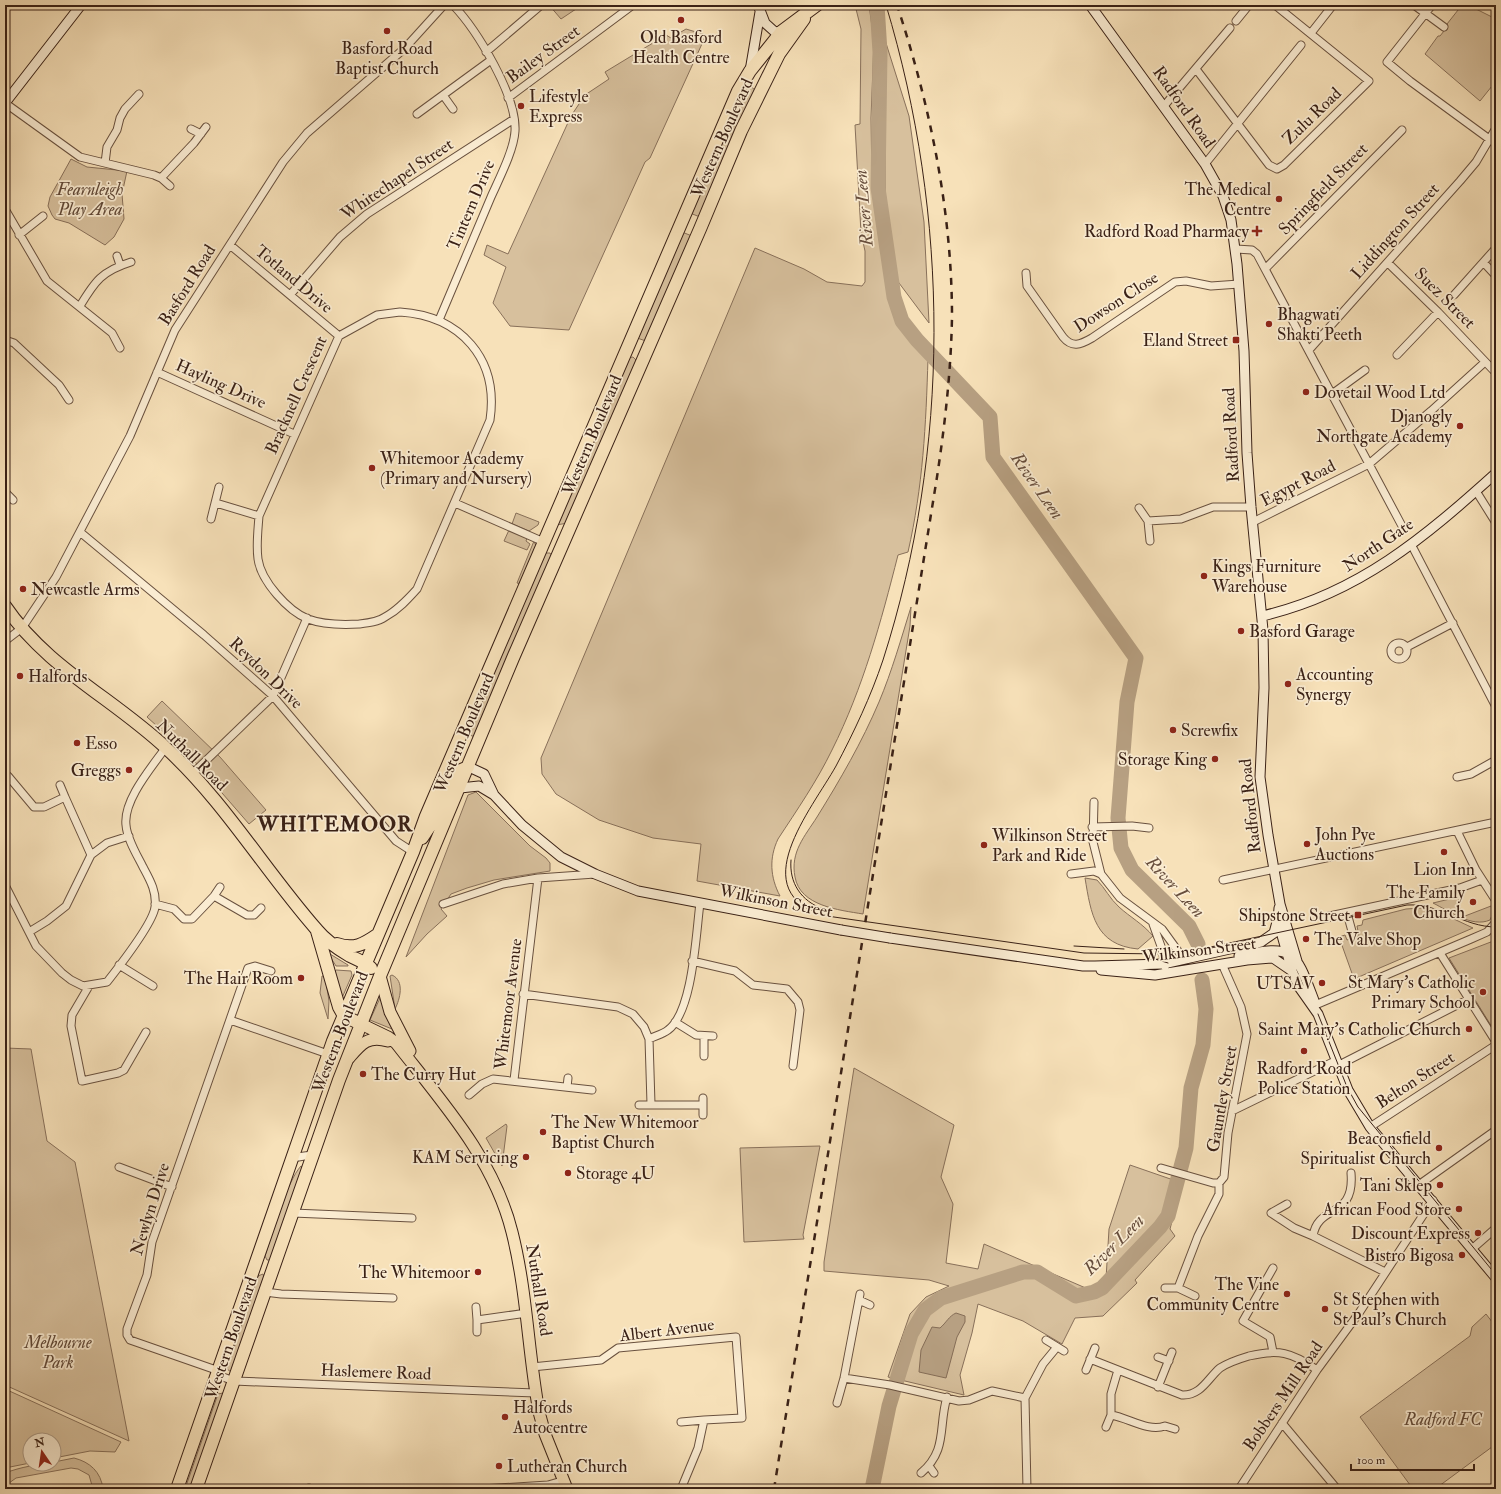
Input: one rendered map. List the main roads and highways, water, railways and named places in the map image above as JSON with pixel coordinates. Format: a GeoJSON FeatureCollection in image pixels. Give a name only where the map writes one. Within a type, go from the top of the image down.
{"type":"FeatureCollection","features":[{"type":"Feature","properties":{"kind":"highway","name":"Western Boulevard"},"geometry":{"type":"LineString","coordinates":[[177,1489],[328,1054],[413,852],[426,816],[626,350],[738,90],[750,71],[782,31],[814,8]]}},
{"type":"Feature","properties":{"kind":"highway","name":"Western Boulevard"},"geometry":{"type":"LineString","coordinates":[[196,1489],[346,1061],[380,976],[469,767],[513,658],[700,229],[741,131],[779,54],[814,8]]}},
{"type":"Feature","properties":{"kind":"highway"},"geometry":{"type":"LineString","coordinates":[[682,221],[700,229]]}},
{"type":"Feature","properties":{"kind":"highway"},"geometry":{"type":"LineString","coordinates":[[626,350],[644,358]]}},
{"type":"Feature","properties":{"kind":"highway"},"geometry":{"type":"LineString","coordinates":[[544,542],[561,550]]}},
{"type":"Feature","properties":{"kind":"highway","name":"Nuthall Road"},"geometry":{"type":"LineString","coordinates":[[5,606],[22,628],[73,675],[166,747],[192,774],[242,832],[322,935],[339,949],[366,963],[380,976]]}},
{"type":"Feature","properties":{"kind":"highway"},"geometry":{"type":"LineString","coordinates":[[413,852],[434,820],[452,781],[459,771],[469,767]]}},
{"type":"Feature","properties":{"kind":"highway","name":"Nuthall Road"},"geometry":{"type":"LineString","coordinates":[[322,935],[339,945],[354,947],[364,944],[377,935]]}},
{"type":"Feature","properties":{"kind":"highway","name":"Nuthall Road"},"geometry":{"type":"LineString","coordinates":[[322,935],[339,1007],[344,1016],[361,1024]]}},
{"type":"Feature","properties":{"kind":"highway"},"geometry":{"type":"LineString","coordinates":[[255,1266],[272,1272]]}},
{"type":"Feature","properties":{"kind":"main road","name":"Nuthall Road"},"geometry":{"type":"LineString","coordinates":[[380,976],[390,1012],[404,1041],[446,1107]]}},
{"type":"Feature","properties":{"kind":"main road","name":"Nuthall Road"},"geometry":{"type":"LineString","coordinates":[[361,1024],[388,1037],[396,1043],[446,1107],[476,1149],[505,1209],[518,1259],[527,1313],[536,1393],[545,1434],[565,1485]]}},
{"type":"Feature","properties":{"kind":"main road"},"geometry":{"type":"LineString","coordinates":[[346,1061],[362,1043],[369,1040],[382,1039],[396,1043]]}},
{"type":"Feature","properties":{"kind":"waterway","name":"River Leen"},"geometry":{"type":"LineString","coordinates":[[877,5],[880,52],[878,188],[894,297],[902,321],[917,340],[990,417],[993,457],[1136,658],[1127,702],[1118,818],[1121,848],[1132,870],[1189,926],[1198,944]]}},
{"type":"Feature","properties":{"kind":"waterway","name":"River Leen"},"geometry":{"type":"LineString","coordinates":[[872,1489],[889,1406],[911,1334],[925,1310],[941,1298],[1023,1272],[1037,1272],[1076,1296],[1094,1292],[1102,1288],[1160,1227],[1168,1216],[1186,1148],[1191,1088],[1203,1045],[1206,1009],[1202,980]]}},
{"type":"Feature","properties":{"kind":"tram line"},"geometry":{"type":"LineString","coordinates":[[886,5],[907,85],[922,167],[931,250],[934,332],[931,415],[921,498],[905,580],[883,660],[868,700],[849,740],[836,766],[812,804],[790,848],[786,870],[789,889],[802,905],[827,916],[1084,953],[1163,954],[1192,951],[1407,905],[1419,905],[1441,911],[1462,920],[1484,926],[1496,927]]}},
{"type":"Feature","properties":{"kind":"tram line"},"geometry":{"type":"LineString","coordinates":[[791,860],[794,884],[808,901],[823,909]]}},
{"type":"Feature","properties":{"kind":"tram line"},"geometry":{"type":"LineString","coordinates":[[1074,946],[1124,949]]}},
{"type":"Feature","properties":{"kind":"tram line"},"geometry":{"type":"LineString","coordinates":[[1145,956],[1168,963]]}},
{"type":"Feature","properties":{"kind":"tram line"},"geometry":{"type":"LineString","coordinates":[[1318,1014],[1347,1087],[1358,1107],[1496,1275]]}},
{"type":"Feature","properties":{"kind":"railway"},"geometry":{"type":"LineString","coordinates":[[774,1489],[937,477],[949,377],[952,317],[951,277],[943,198],[937,159],[920,81],[897,5]]}},
{"type":"Feature","properties":{"kind":"place","name":"Old Basford Health Centre"},"geometry":{"type":"Point","coordinates":[681,20]}},
{"type":"Feature","properties":{"kind":"place","name":"Basford Road Baptist Church"},"geometry":{"type":"Point","coordinates":[387,31]}},
{"type":"Feature","properties":{"kind":"place","name":"Lifestyle Express"},"geometry":{"type":"Point","coordinates":[521,106]}},
{"type":"Feature","properties":{"kind":"place","name":"The Medical Centre"},"geometry":{"type":"Point","coordinates":[1279,199]}},
{"type":"Feature","properties":{"kind":"place","name":"Radford Road Pharmacy"},"geometry":{"type":"Point","coordinates":[1257,231]}},
{"type":"Feature","properties":{"kind":"place","name":"Bhagwati Shakti Peeth"},"geometry":{"type":"Point","coordinates":[1269,324]}},
{"type":"Feature","properties":{"kind":"place","name":"Eland Street"},"geometry":{"type":"Point","coordinates":[1236,340]}},
{"type":"Feature","properties":{"kind":"place","name":"Dovetail Wood Ltd"},"geometry":{"type":"Point","coordinates":[1306,392]}},
{"type":"Feature","properties":{"kind":"place","name":"Djanogly Northgate Academy"},"geometry":{"type":"Point","coordinates":[1460,426]}},
{"type":"Feature","properties":{"kind":"place","name":"Whitemoor Academy (Primary and Nursery)"},"geometry":{"type":"Point","coordinates":[372,468]}},
{"type":"Feature","properties":{"kind":"place","name":"Kings Furniture Warehouse"},"geometry":{"type":"Point","coordinates":[1204,576]}},
{"type":"Feature","properties":{"kind":"place","name":"Newcastle Arms"},"geometry":{"type":"Point","coordinates":[23,589]}},
{"type":"Feature","properties":{"kind":"place","name":"Basford Garage"},"geometry":{"type":"Point","coordinates":[1241,631]}},
{"type":"Feature","properties":{"kind":"place","name":"Halfords"},"geometry":{"type":"Point","coordinates":[20,676]}},
{"type":"Feature","properties":{"kind":"place","name":"Accounting Synergy"},"geometry":{"type":"Point","coordinates":[1288,684]}},
{"type":"Feature","properties":{"kind":"place","name":"Screwfix"},"geometry":{"type":"Point","coordinates":[1173,730]}},
{"type":"Feature","properties":{"kind":"place","name":"Esso"},"geometry":{"type":"Point","coordinates":[77,743]}},
{"type":"Feature","properties":{"kind":"place","name":"Storage King"},"geometry":{"type":"Point","coordinates":[1215,759]}},
{"type":"Feature","properties":{"kind":"place","name":"Greggs"},"geometry":{"type":"Point","coordinates":[129,770]}},
{"type":"Feature","properties":{"kind":"place","name":"John Pye Auctions"},"geometry":{"type":"Point","coordinates":[1307,844]}},
{"type":"Feature","properties":{"kind":"place","name":"Wilkinson Street Park and Ride"},"geometry":{"type":"Point","coordinates":[984,845]}},
{"type":"Feature","properties":{"kind":"place","name":"Lion Inn"},"geometry":{"type":"Point","coordinates":[1444,852]}},
{"type":"Feature","properties":{"kind":"place","name":"The Family Church"},"geometry":{"type":"Point","coordinates":[1473,902]}},
{"type":"Feature","properties":{"kind":"place","name":"Shipstone Street"},"geometry":{"type":"Point","coordinates":[1358,915]}},
{"type":"Feature","properties":{"kind":"place","name":"The Valve Shop"},"geometry":{"type":"Point","coordinates":[1306,939]}},
{"type":"Feature","properties":{"kind":"place","name":"The Hair Room"},"geometry":{"type":"Point","coordinates":[301,978]}},
{"type":"Feature","properties":{"kind":"place","name":"UTSAV"},"geometry":{"type":"Point","coordinates":[1322,983]}},
{"type":"Feature","properties":{"kind":"place","name":"St Mary's Catholic Primary School"},"geometry":{"type":"Point","coordinates":[1483,992]}},
{"type":"Feature","properties":{"kind":"place","name":"Saint Mary's Catholic Church"},"geometry":{"type":"Point","coordinates":[1469,1029]}},
{"type":"Feature","properties":{"kind":"place","name":"Radford Road Police Station"},"geometry":{"type":"Point","coordinates":[1304,1051]}},
{"type":"Feature","properties":{"kind":"place","name":"The Curry Hut"},"geometry":{"type":"Point","coordinates":[363,1074]}},
{"type":"Feature","properties":{"kind":"place","name":"The New Whitemoor Baptist Church"},"geometry":{"type":"Point","coordinates":[543,1132]}},
{"type":"Feature","properties":{"kind":"place","name":"Beaconsfield Spiritualist Church"},"geometry":{"type":"Point","coordinates":[1439,1148]}},
{"type":"Feature","properties":{"kind":"place","name":"KAM Servicing"},"geometry":{"type":"Point","coordinates":[526,1157]}},
{"type":"Feature","properties":{"kind":"place","name":"Storage 4U"},"geometry":{"type":"Point","coordinates":[568,1173]}},
{"type":"Feature","properties":{"kind":"place","name":"Tani Sklep"},"geometry":{"type":"Point","coordinates":[1440,1185]}},
{"type":"Feature","properties":{"kind":"place","name":"African Food Store"},"geometry":{"type":"Point","coordinates":[1459,1209]}},
{"type":"Feature","properties":{"kind":"place","name":"Discount Express"},"geometry":{"type":"Point","coordinates":[1478,1233]}},
{"type":"Feature","properties":{"kind":"place","name":"Bistro Bigosa"},"geometry":{"type":"Point","coordinates":[1462,1255]}},
{"type":"Feature","properties":{"kind":"place","name":"The Whitemoor"},"geometry":{"type":"Point","coordinates":[478,1272]}},
{"type":"Feature","properties":{"kind":"place","name":"The Vine Community Centre"},"geometry":{"type":"Point","coordinates":[1287,1294]}},
{"type":"Feature","properties":{"kind":"place","name":"St Stephen with St Paul's Church"},"geometry":{"type":"Point","coordinates":[1325,1309]}},
{"type":"Feature","properties":{"kind":"place","name":"Halfords Autocentre"},"geometry":{"type":"Point","coordinates":[505,1417]}},
{"type":"Feature","properties":{"kind":"place","name":"Lutheran Church"},"geometry":{"type":"Point","coordinates":[499,1466]}},
{"type":"Feature","properties":{"kind":"district","name":"WHITEMOOR"},"geometry":{"type":"Point","coordinates":[335,824]}},
{"type":"Feature","properties":{"kind":"park label","name":"Fearnleigh Play Area"},"geometry":{"type":"Point","coordinates":[90,199]}},
{"type":"Feature","properties":{"kind":"park label","name":"Melbourne Park"},"geometry":{"type":"Point","coordinates":[58,1352]}},
{"type":"Feature","properties":{"kind":"park label","name":"Radford FC"},"geometry":{"type":"Point","coordinates":[1443,1419]}}]}
